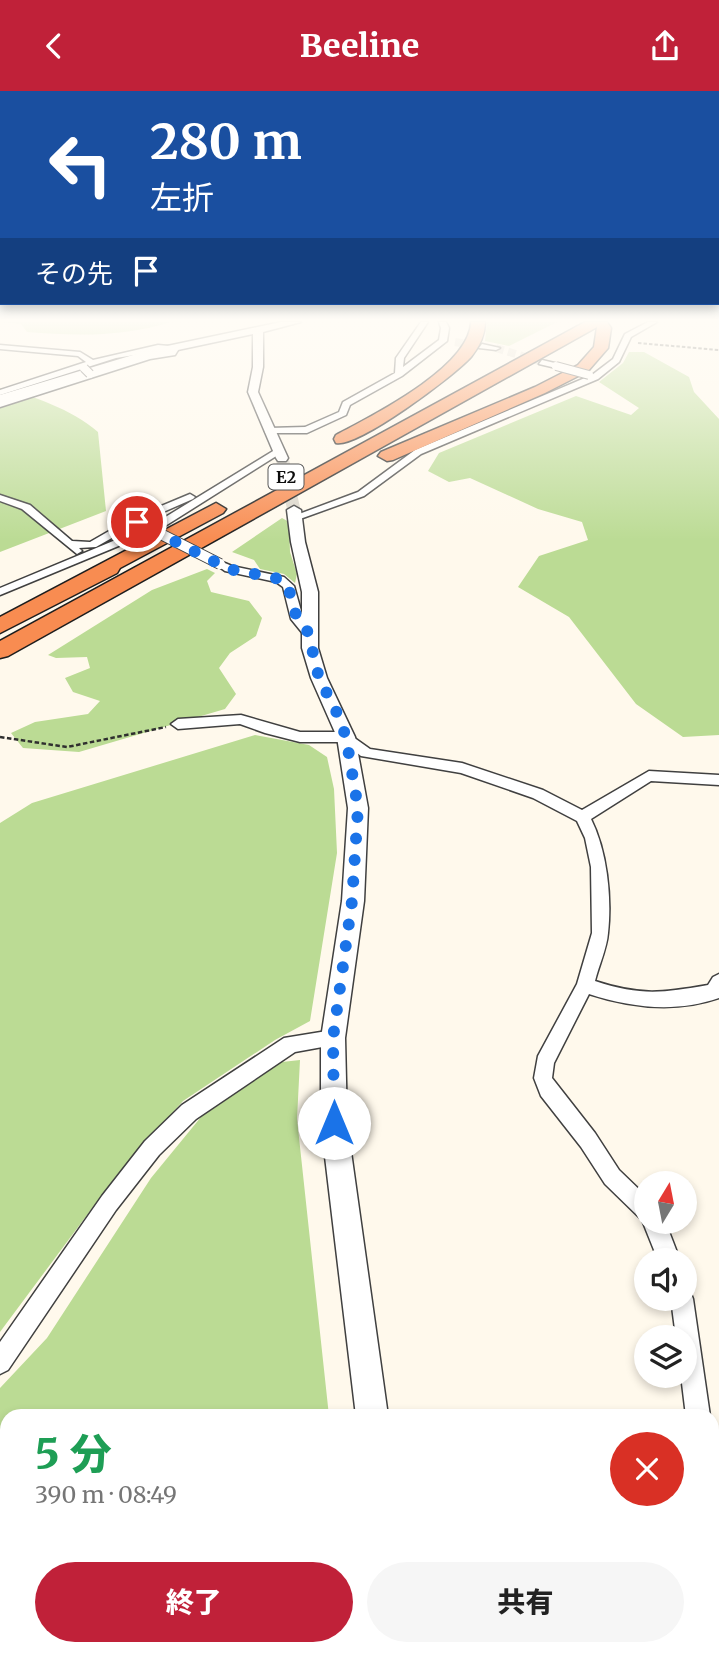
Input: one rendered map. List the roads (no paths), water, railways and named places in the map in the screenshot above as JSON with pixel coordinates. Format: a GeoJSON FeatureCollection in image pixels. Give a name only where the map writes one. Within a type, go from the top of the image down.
{"type":"FeatureCollection","features":[{"type":"Feature","properties":{"kind":"highway"},"geometry":{"type":"LineString","coordinates":[[329,446],[363,428],[410,395]]}},
{"type":"Feature","properties":{"kind":"highway","name":"E2"},"geometry":{"type":"LineString","coordinates":[[0,625],[444,395]]}},
{"type":"Feature","properties":{"kind":"highway","name":"E2"},"geometry":{"type":"LineString","coordinates":[[0,651],[130,581],[456,395]]}},
{"type":"Feature","properties":{"kind":"highway"},"geometry":{"type":"LineString","coordinates":[[130,581],[391,454],[527,395]]}},
{"type":"Feature","properties":{"kind":"highway"},"geometry":{"type":"LineString","coordinates":[[272,478],[285,458]]}},
{"type":"Feature","properties":{"kind":"highway"},"geometry":{"type":"LineString","coordinates":[[0,625],[250,490]]}},
{"type":"Feature","properties":{"kind":"street"},"geometry":{"type":"LineString","coordinates":[[0,402],[19,395]]}},
{"type":"Feature","properties":{"kind":"street"},"geometry":{"type":"LineString","coordinates":[[0,402],[21,395]]}},
{"type":"Feature","properties":{"kind":"street"},"geometry":{"type":"LineString","coordinates":[[0,592],[158,526],[202,501],[231,480],[285,458],[269,431],[254,395]]}},
{"type":"Feature","properties":{"kind":"street"},"geometry":{"type":"LineString","coordinates":[[269,431],[307,431],[342,413],[346,404],[362,395]]}},
{"type":"Feature","properties":{"kind":"street"},"geometry":{"type":"LineString","coordinates":[[371,1409],[334,1123],[333,1038],[352,901],[358,808],[346,737],[319,678],[308,632],[310,592],[298,542],[295,514],[362,494],[418,451],[548,395]]}},
{"type":"Feature","properties":{"kind":"street"},"geometry":{"type":"LineString","coordinates":[[71,544],[92,545],[135,521],[188,499],[220,481],[231,480]]}},
{"type":"Feature","properties":{"kind":"street"},"geometry":{"type":"LineString","coordinates":[[0,498],[26,507],[71,544],[82,557]]}},
{"type":"Feature","properties":{"kind":"street"},"geometry":{"type":"LineString","coordinates":[[135,521],[229,569],[280,579],[288,586],[297,619],[308,632]]}},
{"type":"Feature","properties":{"kind":"street"},"geometry":{"type":"LineString","coordinates":[[178,724],[241,719],[300,737],[346,737],[366,753],[462,768],[538,794],[583,817],[593,838],[599,867],[600,933],[585,985],[545,1062],[543,1078],[548,1090],[588,1140],[612,1177],[634,1199]]}},
{"type":"Feature","properties":{"kind":"street"},"geometry":{"type":"LineString","coordinates":[[583,817],[649,776],[719,780]]}},
{"type":"Feature","properties":{"kind":"street"},"geometry":{"type":"LineString","coordinates":[[585,985],[621,997],[660,1001],[714,992],[719,982]]}},
{"type":"Feature","properties":{"kind":"street"},"geometry":{"type":"LineString","coordinates":[[0,1362],[108,1203],[152,1148],[189,1112],[290,1044],[333,1038]]}},
{"type":"Feature","properties":{"kind":"street"},"geometry":{"type":"LineString","coordinates":[[684,1311],[697,1409]]}},
{"type":"Feature","properties":{"kind":"tunnel"},"geometry":{"type":"LineString","coordinates":[[282,458],[294,510]]}}]}
